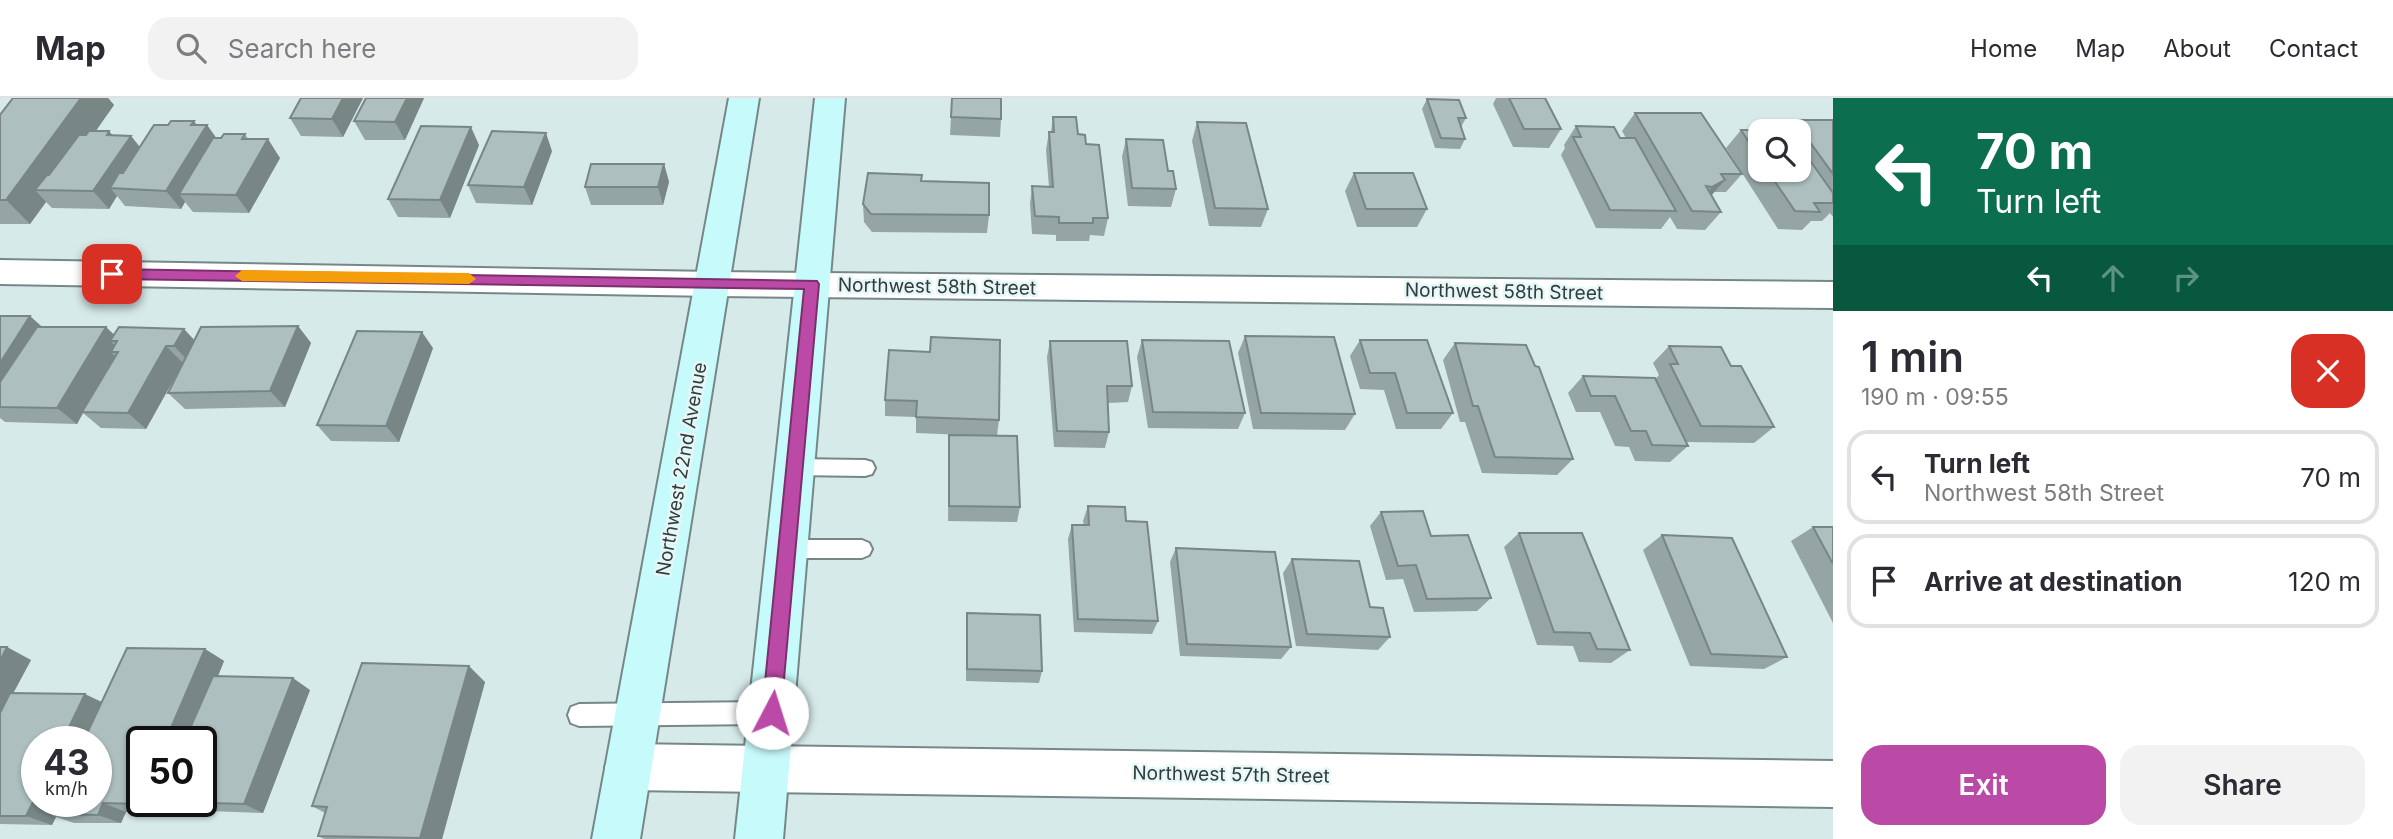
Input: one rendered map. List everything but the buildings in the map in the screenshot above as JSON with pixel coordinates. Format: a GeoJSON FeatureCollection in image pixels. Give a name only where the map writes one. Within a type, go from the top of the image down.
{"type":"FeatureCollection","features":[{"type":"Feature","properties":{"kind":"main road","name":"Northwest 22nd Avenue"},"geometry":{"type":"LineString","coordinates":[[616,839],[744,98]]}},
{"type":"Feature","properties":{"kind":"main road"},"geometry":{"type":"LineString","coordinates":[[759,839],[830,98]]}},
{"type":"Feature","properties":{"kind":"street","name":"Northwest 58th Street"},"geometry":{"type":"LineString","coordinates":[[0,272],[714,284],[1833,295]]}},
{"type":"Feature","properties":{"kind":"street","name":"Northwest 57th Street"},"geometry":{"type":"LineString","coordinates":[[628,767],[766,766],[1833,784]]}},
{"type":"Feature","properties":{"kind":"lane"},"geometry":{"type":"LineString","coordinates":[[794,467],[865,468]]}},
{"type":"Feature","properties":{"kind":"lane"},"geometry":{"type":"LineString","coordinates":[[786,549],[862,550]]}},
{"type":"Feature","properties":{"kind":"lane"},"geometry":{"type":"LineString","coordinates":[[579,715],[772,713]]}},
{"type":"Feature","properties":{"kind":"slow traffic"},"geometry":{"type":"LineString","coordinates":[[242,276],[469,279]]}},
{"type":"Feature","properties":{"kind":"route"},"geometry":{"type":"LineString","coordinates":[[112,274],[812,284],[772,713]]}}]}
